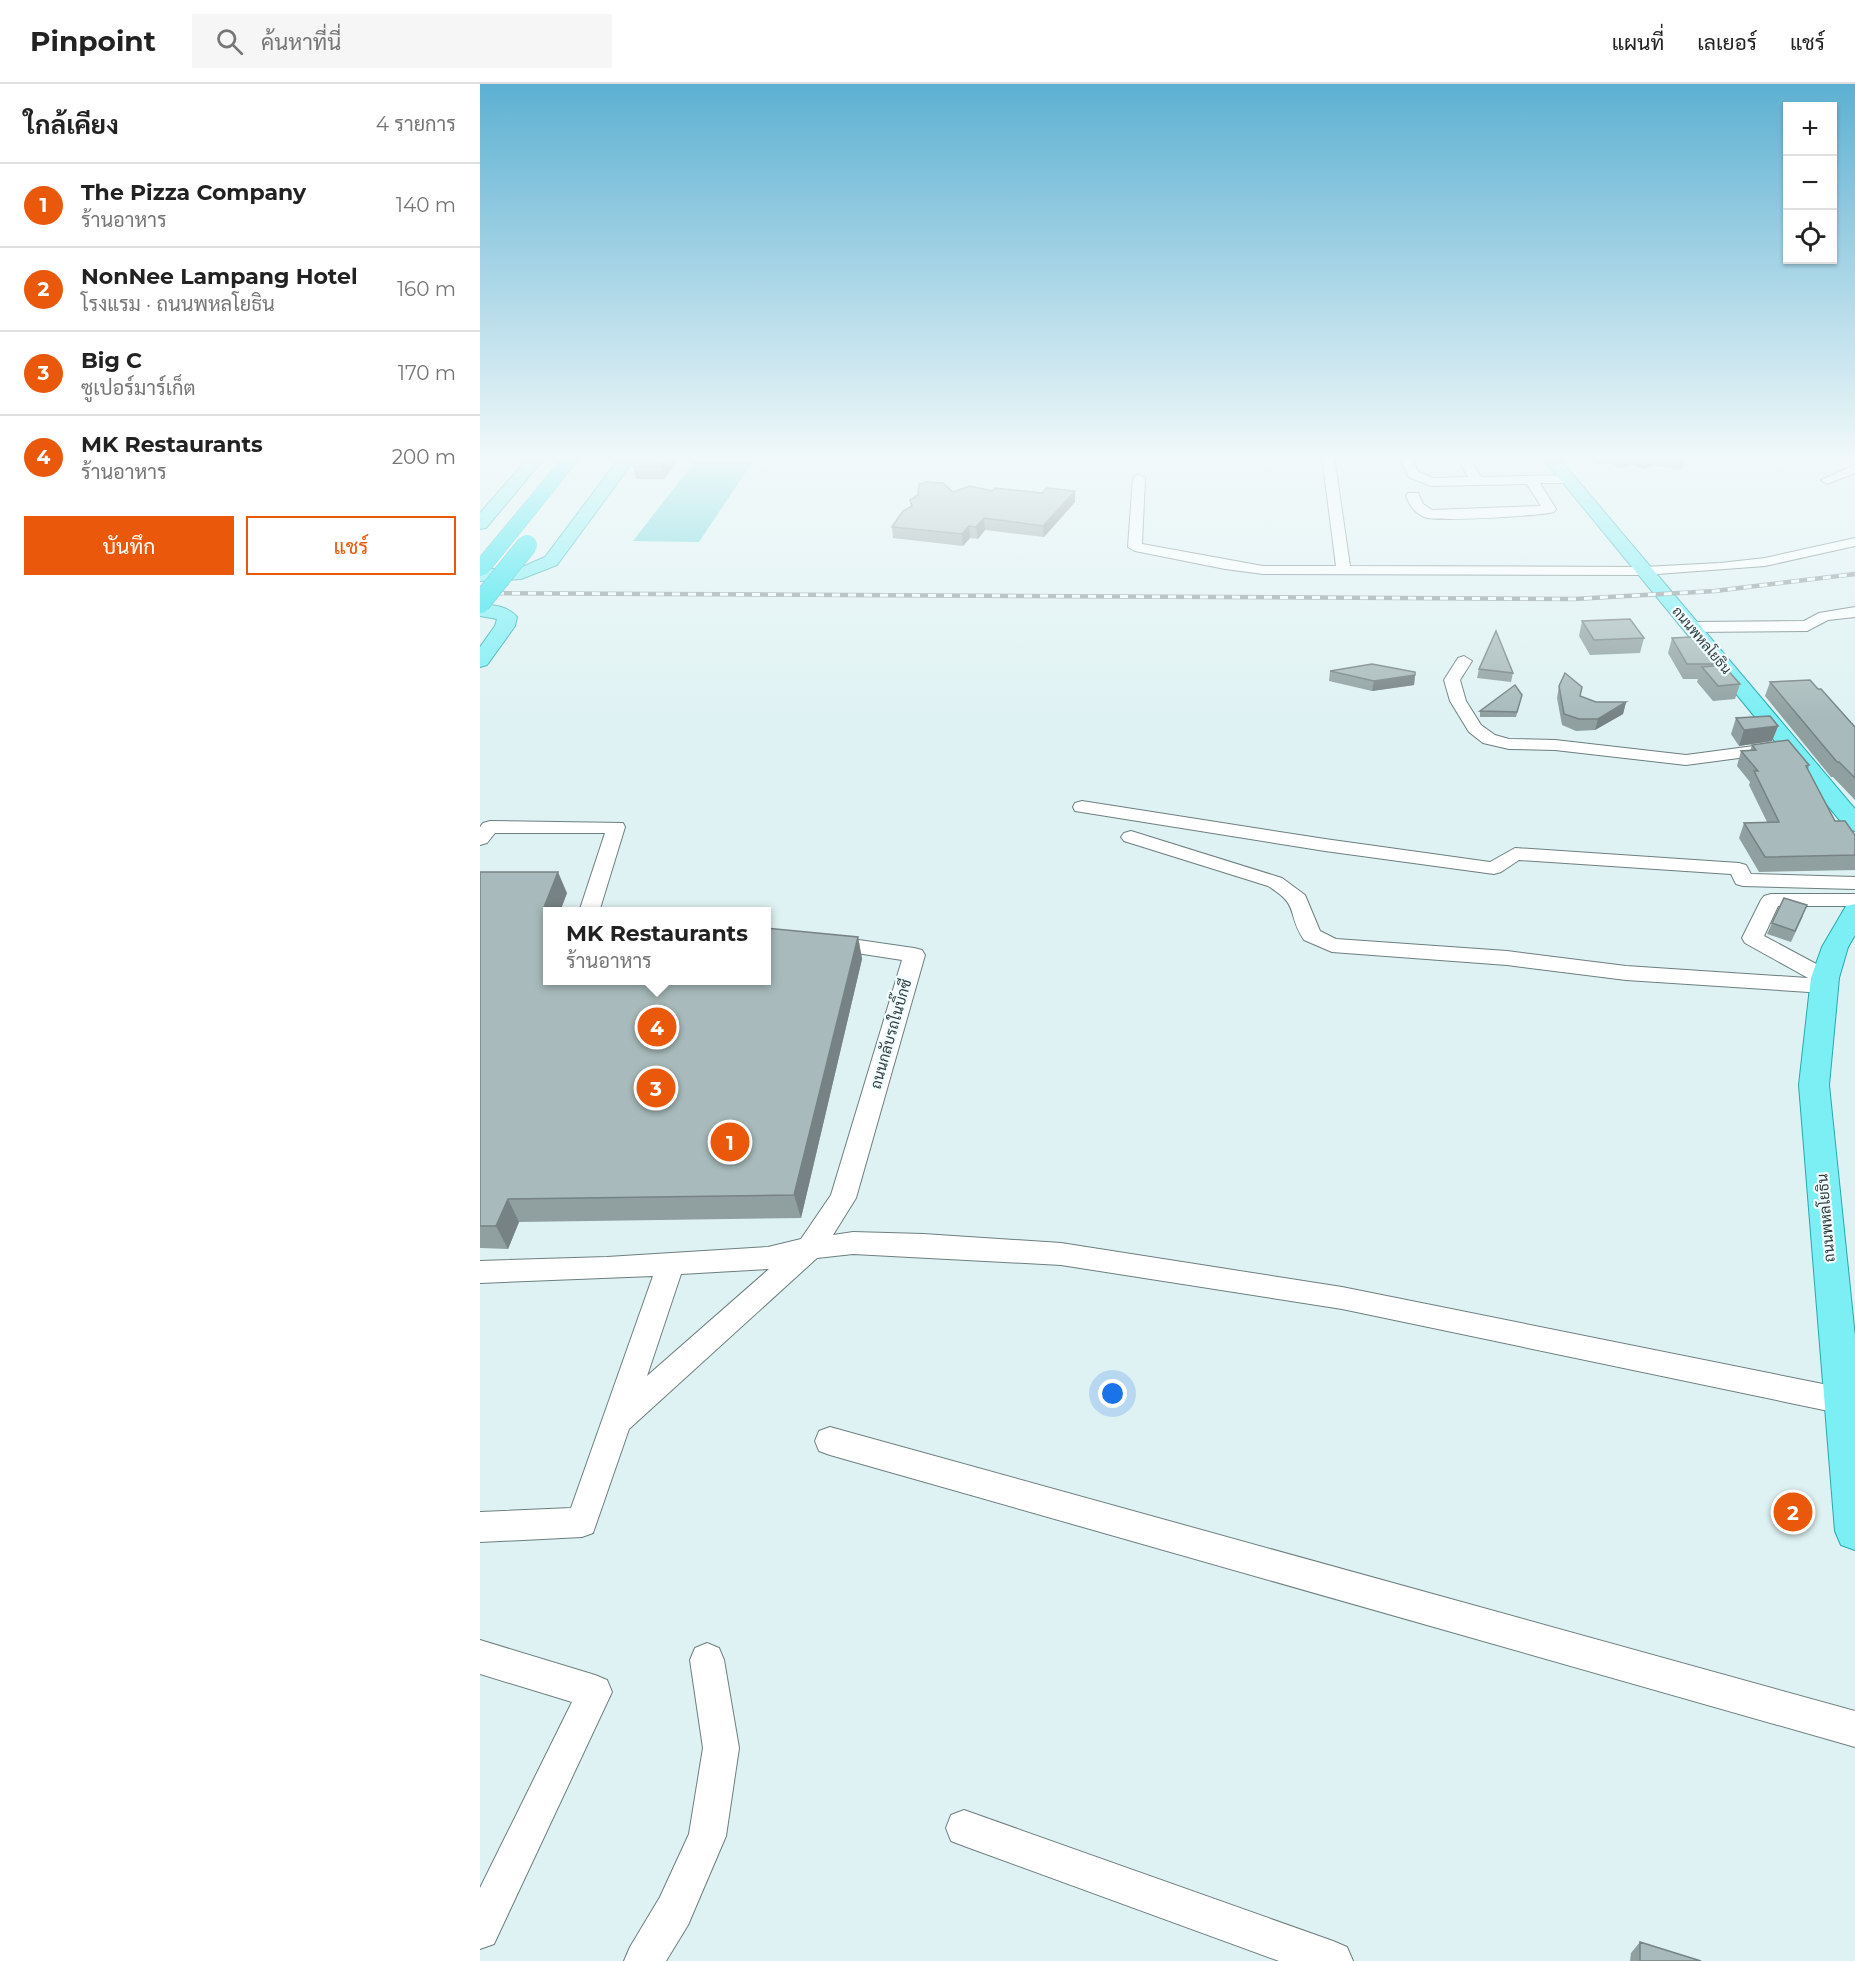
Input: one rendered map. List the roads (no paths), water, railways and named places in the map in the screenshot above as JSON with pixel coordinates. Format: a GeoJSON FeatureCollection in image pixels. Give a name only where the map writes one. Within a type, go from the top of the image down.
{"type":"FeatureCollection","features":[{"type":"Feature","properties":{"kind":"highway"},"geometry":{"type":"LineString","coordinates":[[480,570],[501,544]]}},
{"type":"Feature","properties":{"kind":"highway"},"geometry":{"type":"LineString","coordinates":[[480,603],[528,544]]}},
{"type":"Feature","properties":{"kind":"main road"},"geometry":{"type":"LineString","coordinates":[[480,575],[521,574],[551,561],[564,544]]}},
{"type":"Feature","properties":{"kind":"main road","name":"ถนนพหลโยธิน"},"geometry":{"type":"LineString","coordinates":[[1622,544],[1855,824]]}},
{"type":"Feature","properties":{"kind":"main road"},"geometry":{"type":"LineString","coordinates":[[480,610],[495,611],[507,617],[506,626],[480,661]]}},
{"type":"Feature","properties":{"kind":"main road","name":"ถนนพหลโยธิน"},"geometry":{"type":"LineString","coordinates":[[1855,912],[1835,947],[1825,982],[1814,1085],[1843,1401],[1853,1483],[1855,1531]]}},
{"type":"Feature","properties":{"kind":"street"},"geometry":{"type":"LineString","coordinates":[[1135,544],[1135,547],[1225,565],[1263,570],[1344,572],[1644,571],[1720,567],[1765,562],[1848,544]]}},
{"type":"Feature","properties":{"kind":"street"},"geometry":{"type":"LineString","coordinates":[[1340,544],[1344,572]]}},
{"type":"Feature","properties":{"kind":"street"},"geometry":{"type":"LineString","coordinates":[[1807,626],[1824,616],[1855,612]]}},
{"type":"Feature","properties":{"kind":"street"},"geometry":{"type":"LineString","coordinates":[[1690,627],[1855,626]]}},
{"type":"Feature","properties":{"kind":"street"},"geometry":{"type":"LineString","coordinates":[[1464,661],[1452,680],[1458,701],[1475,728],[1489,739],[1509,744],[1555,745],[1686,760],[1790,746]]}},
{"type":"Feature","properties":{"kind":"street"},"geometry":{"type":"LineString","coordinates":[[1082,807],[1325,845],[1494,868],[1515,854],[1739,869],[1743,880],[1855,883]]}},
{"type":"Feature","properties":{"kind":"street"},"geometry":{"type":"LineString","coordinates":[[480,839],[490,827],[616,827],[591,907]]}},
{"type":"Feature","properties":{"kind":"street"},"geometry":{"type":"LineString","coordinates":[[1131,837],[1275,882],[1292,891],[1299,898],[1304,909],[1306,924],[1311,935],[1332,945],[1507,958],[1626,973],[1825,982]]}},
{"type":"Feature","properties":{"kind":"street"},"geometry":{"type":"LineString","coordinates":[[1781,881],[1752,938],[1825,982]]}},
{"type":"Feature","properties":{"kind":"street"},"geometry":{"type":"LineString","coordinates":[[1771,900],[1855,900]]}},
{"type":"Feature","properties":{"kind":"street","name":"ถนนกลับรถในบิ๊กซี"},"geometry":{"type":"LineString","coordinates":[[810,1248],[843,1198],[914,955],[857,945],[812,941]]}},
{"type":"Feature","properties":{"kind":"street"},"geometry":{"type":"LineString","coordinates":[[480,1272],[768,1258],[810,1248],[853,1243],[1060,1254],[1342,1298],[1843,1401]]}},
{"type":"Feature","properties":{"kind":"street"},"geometry":{"type":"LineString","coordinates":[[617,1421],[810,1248]]}},
{"type":"Feature","properties":{"kind":"street"},"geometry":{"type":"LineString","coordinates":[[480,1527],[582,1522],[671,1264]]}},
{"type":"Feature","properties":{"kind":"street"},"geometry":{"type":"LineString","coordinates":[[830,1441],[1855,1729]]}},
{"type":"Feature","properties":{"kind":"street"},"geometry":{"type":"LineString","coordinates":[[480,1657],[595,1692],[480,1930]]}},
{"type":"Feature","properties":{"kind":"street"},"geometry":{"type":"LineString","coordinates":[[644,1961],[674,1911],[707,1836],[721,1748],[707,1660]]}},
{"type":"Feature","properties":{"kind":"street"},"geometry":{"type":"LineString","coordinates":[[964,1828],[1333,1961]]}},
{"type":"Feature","properties":{"kind":"railway"},"geometry":{"type":"LineString","coordinates":[[480,593],[1574,599],[1715,591],[1855,574]]}},
{"type":"Feature","properties":{"kind":"place","name":"MK Restaurants"},"geometry":{"type":"Point","coordinates":[657,1027]}},
{"type":"Feature","properties":{"kind":"place","name":"Big C"},"geometry":{"type":"Point","coordinates":[656,1088]}},
{"type":"Feature","properties":{"kind":"place","name":"The Pizza Company"},"geometry":{"type":"Point","coordinates":[730,1142]}},
{"type":"Feature","properties":{"kind":"place","name":"NonNee Lampang Hotel"},"geometry":{"type":"Point","coordinates":[1793,1512]}}]}
